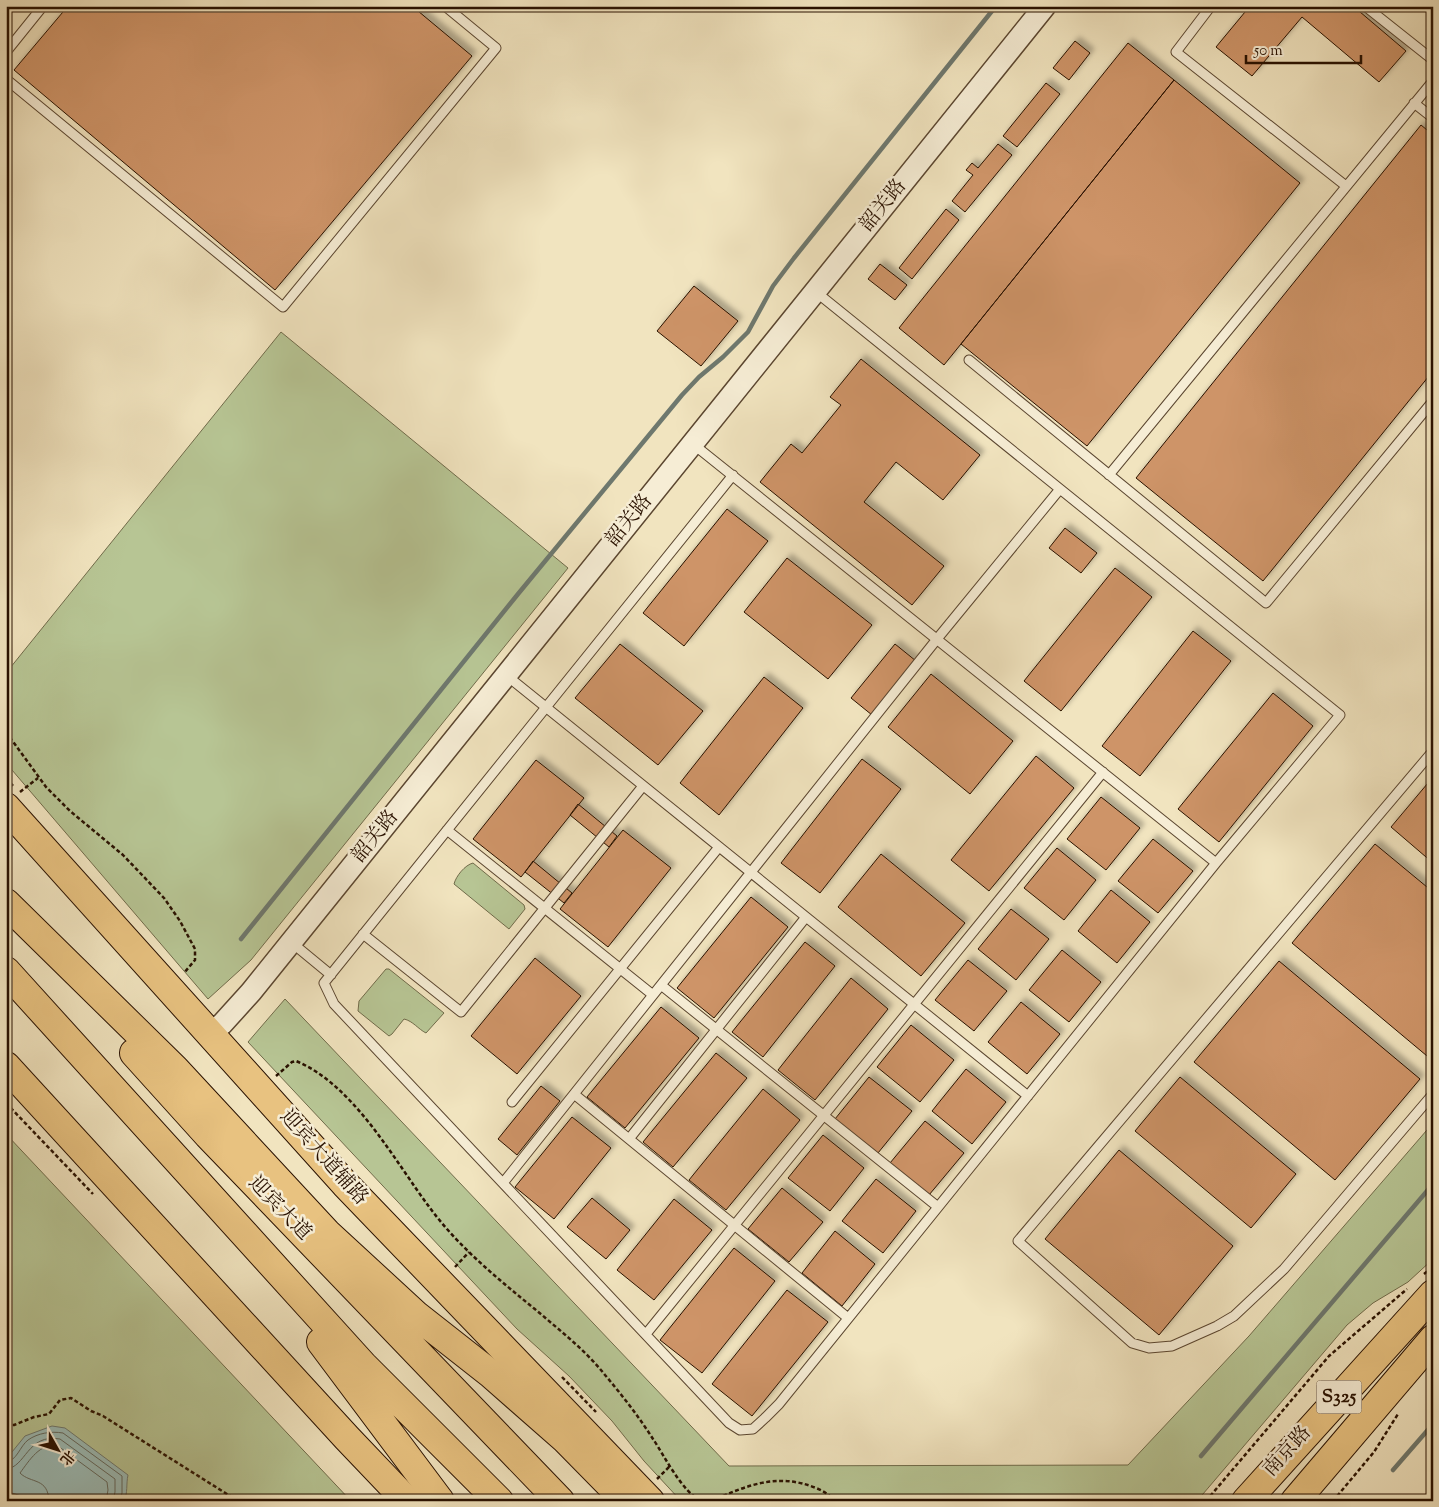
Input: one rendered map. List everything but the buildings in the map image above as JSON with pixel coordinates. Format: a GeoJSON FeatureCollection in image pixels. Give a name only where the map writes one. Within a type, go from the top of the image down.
{"type":"FeatureCollection","features":[{"type":"Feature","properties":{"kind":"main road","name":"迎宾大道辅路"},"geometry":{"type":"LineString","coordinates":[[13,800],[210,1032],[345,1184],[652,1492]]}},
{"type":"Feature","properties":{"kind":"main road"},"geometry":{"type":"LineString","coordinates":[[6,903],[175,1069],[327,1233],[416,1315],[491,1374],[565,1439],[626,1501]]}},
{"type":"Feature","properties":{"kind":"main road","name":"迎宾大道"},"geometry":{"type":"LineString","coordinates":[[6,909],[208,1135],[560,1501]]}},
{"type":"Feature","properties":{"kind":"main road","name":"迎宾大道"},"geometry":{"type":"LineString","coordinates":[[6,971],[363,1365],[499,1501]]}},
{"type":"Feature","properties":{"kind":"main road"},"geometry":{"type":"LineString","coordinates":[[6,978],[165,1167],[322,1343],[440,1501]]}},
{"type":"Feature","properties":{"kind":"main road"},"geometry":{"type":"LineString","coordinates":[[6,1066],[347,1438],[408,1501]]}},
{"type":"Feature","properties":{"kind":"main road","name":"南京路"},"geometry":{"type":"LineString","coordinates":[[1246,1501],[1420,1286]]}},
{"type":"Feature","properties":{"kind":"main road","name":"南京路"},"geometry":{"type":"LineString","coordinates":[[1300,1499],[1433,1339]]}},
{"type":"Feature","properties":{"kind":"street","name":"韶关路"},"geometry":{"type":"LineString","coordinates":[[210,1032],[222,1024],[251,992],[1045,6]]}},
{"type":"Feature","properties":{"kind":"lane"},"geometry":{"type":"LineString","coordinates":[[6,52],[43,6]]}},
{"type":"Feature","properties":{"kind":"lane"},"geometry":{"type":"LineString","coordinates":[[6,80],[283,307],[496,48],[445,6]]}},
{"type":"Feature","properties":{"kind":"lane"},"geometry":{"type":"LineString","coordinates":[[1211,6],[1176,52],[1346,186]]}},
{"type":"Feature","properties":{"kind":"lane"},"geometry":{"type":"LineString","coordinates":[[1365,6],[1433,60]]}},
{"type":"Feature","properties":{"kind":"lane"},"geometry":{"type":"LineString","coordinates":[[1109,475],[1433,81]]}},
{"type":"Feature","properties":{"kind":"lane"},"geometry":{"type":"LineString","coordinates":[[1414,103],[1433,118]]}},
{"type":"Feature","properties":{"kind":"lane"},"geometry":{"type":"LineString","coordinates":[[733,475],[324,983],[334,1004],[729,1422],[740,1430],[753,1428],[766,1418],[1216,863],[1340,715],[815,291]]}},
{"type":"Feature","properties":{"kind":"lane"},"geometry":{"type":"LineString","coordinates":[[969,360],[1266,603],[1433,401]]}},
{"type":"Feature","properties":{"kind":"lane"},"geometry":{"type":"LineString","coordinates":[[693,443],[1216,863]]}},
{"type":"Feature","properties":{"kind":"lane"},"geometry":{"type":"LineString","coordinates":[[503,1183],[937,639],[1060,490]]}},
{"type":"Feature","properties":{"kind":"lane"},"geometry":{"type":"LineString","coordinates":[[506,675],[1028,1096]]}},
{"type":"Feature","properties":{"kind":"lane"},"geometry":{"type":"LineString","coordinates":[[1433,751],[1018,1241],[1132,1343],[1149,1348],[1172,1346],[1217,1326],[1234,1316],[1284,1269],[1433,1094]]}},
{"type":"Feature","properties":{"kind":"lane"},"geometry":{"type":"LineString","coordinates":[[646,1334],[1103,772]]}},
{"type":"Feature","properties":{"kind":"lane"},"geometry":{"type":"LineString","coordinates":[[363,934],[462,1012],[643,786]]}},
{"type":"Feature","properties":{"kind":"lane"},"geometry":{"type":"LineString","coordinates":[[447,830],[653,994]]}},
{"type":"Feature","properties":{"kind":"lane"},"geometry":{"type":"LineString","coordinates":[[512,1102],[719,847]]}},
{"type":"Feature","properties":{"kind":"lane"},"geometry":{"type":"LineString","coordinates":[[629,1139],[806,917]]}},
{"type":"Feature","properties":{"kind":"lane"},"geometry":{"type":"LineString","coordinates":[[291,942],[331,974]]}},
{"type":"Feature","properties":{"kind":"lane"},"geometry":{"type":"LineString","coordinates":[[661,985],[938,1207]]}},
{"type":"Feature","properties":{"kind":"lane"},"geometry":{"type":"LineString","coordinates":[[574,1094],[848,1318]]}},
{"type":"Feature","properties":{"kind":"path"},"geometry":{"type":"LineString","coordinates":[[6,732],[38,778],[70,811],[123,855],[164,898],[195,948],[195,960],[181,975]]}},
{"type":"Feature","properties":{"kind":"path"},"geometry":{"type":"LineString","coordinates":[[13,800],[38,778]]}},
{"type":"Feature","properties":{"kind":"path"},"geometry":{"type":"LineString","coordinates":[[273,1079],[292,1062],[296,1061],[330,1083],[353,1104],[379,1135],[430,1209],[485,1267],[591,1358],[653,1438],[679,1479],[702,1501]]}},
{"type":"Feature","properties":{"kind":"path"},"geometry":{"type":"LineString","coordinates":[[452,1269],[470,1252]]}},
{"type":"Feature","properties":{"kind":"path"},"geometry":{"type":"LineString","coordinates":[[1206,1501],[1329,1356],[1420,1286],[1433,1267]]}},
{"type":"Feature","properties":{"kind":"path"},"geometry":{"type":"LineString","coordinates":[[6,1425],[14,1425],[34,1417],[49,1414],[60,1400],[70,1398],[90,1411],[103,1416],[238,1501]]}},
{"type":"Feature","properties":{"kind":"path"},"geometry":{"type":"LineString","coordinates":[[1333,1501],[1374,1452],[1401,1411]]}},
{"type":"Feature","properties":{"kind":"path"},"geometry":{"type":"LineString","coordinates":[[652,1492],[670,1466]]}},
{"type":"Feature","properties":{"kind":"path"},"geometry":{"type":"LineString","coordinates":[[711,1501],[744,1487],[770,1481],[804,1483],[824,1491],[834,1501]]}},
{"type":"Feature","properties":{"kind":"green space"},"geometry":{"type":"Polygon","coordinates":[[[281,332],[568,568],[251,960],[208,999],[6,763],[6,673],[281,332]]]}},
{"type":"Feature","properties":{"kind":"green space"},"geometry":{"type":"Polygon","coordinates":[[[473,863],[524,905],[525,909],[509,929],[454,884],[461,871],[473,863]]]}},
{"type":"Feature","properties":{"kind":"green space"},"geometry":{"type":"Polygon","coordinates":[[[386,969],[389,969],[444,1013],[426,1033],[410,1021],[404,1019],[389,1036],[358,1011],[359,1001],[386,969]]]}},
{"type":"Feature","properties":{"kind":"green space"},"geometry":{"type":"Polygon","coordinates":[[[285,999],[729,1466],[1128,1465],[1249,1336],[1433,1123],[1433,1259],[1408,1282],[1373,1303],[1347,1325],[1197,1501],[681,1501],[644,1461],[612,1421],[569,1376],[517,1329],[248,1042],[285,999]]]}},
{"type":"Feature","properties":{"kind":"green space"},"geometry":{"type":"Polygon","coordinates":[[[6,1134],[351,1501],[6,1501],[6,1134]]]}},
{"type":"Feature","properties":{"kind":"water"},"geometry":{"type":"Polygon","coordinates":[[[52,1426],[65,1428],[128,1475],[124,1501],[37,1501],[6,1491],[6,1460],[25,1436],[52,1426]]]}},
{"type":"Feature","properties":{"kind":"waterway"},"geometry":{"type":"LineString","coordinates":[[241,939],[518,594],[682,395],[748,332],[773,286],[794,258],[996,6]]}},
{"type":"Feature","properties":{"kind":"waterway"},"geometry":{"type":"LineString","coordinates":[[1201,1456],[1433,1184]]}},
{"type":"Feature","properties":{"kind":"waterway"},"geometry":{"type":"LineString","coordinates":[[1393,1470],[1433,1424]]}}]}
